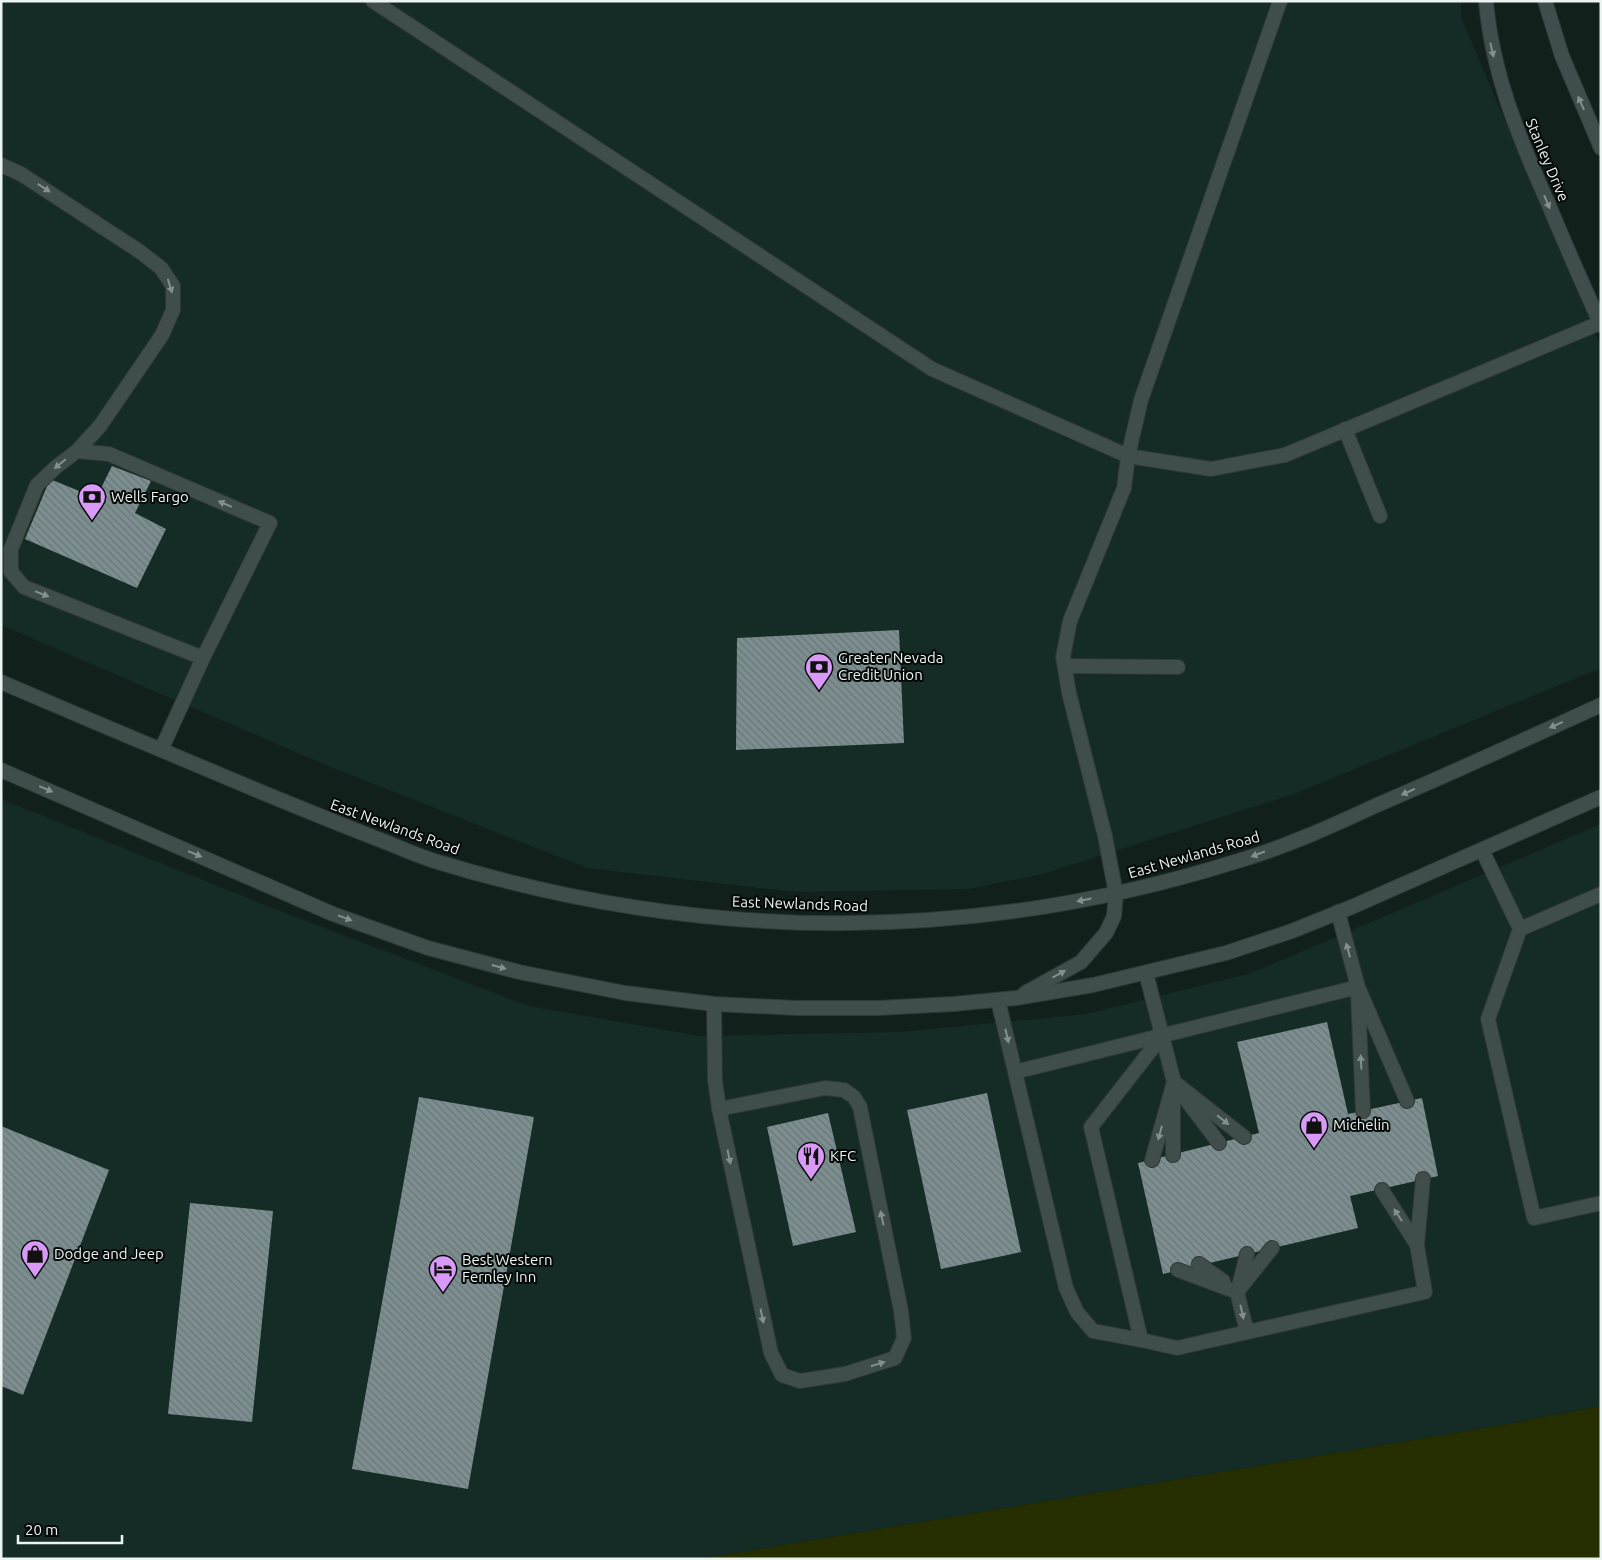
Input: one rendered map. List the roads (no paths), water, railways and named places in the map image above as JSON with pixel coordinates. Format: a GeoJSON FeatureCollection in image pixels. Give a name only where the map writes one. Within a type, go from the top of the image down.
{"type":"FeatureCollection","features":[{"type":"Feature","properties":{"kind":"street"},"geometry":{"type":"LineString","coordinates":[[373,1],[932,369],[1128,456],[1211,469],[1285,454],[1600,324]]}},
{"type":"Feature","properties":{"kind":"street"},"geometry":{"type":"LineString","coordinates":[[1016,998],[1081,962],[1106,933],[1114,916],[1116,894],[1105,836],[1069,693],[1063,657],[1070,621],[1124,488],[1128,456],[1141,400],[1280,1]]}},
{"type":"Feature","properties":{"kind":"street","name":"Stanley Drive"},"geometry":{"type":"LineString","coordinates":[[1486,1],[1490,39],[1510,114],[1600,324]]}},
{"type":"Feature","properties":{"kind":"street"},"geometry":{"type":"LineString","coordinates":[[1545,1],[1562,56],[1601,148]]}},
{"type":"Feature","properties":{"kind":"street"},"geometry":{"type":"LineString","coordinates":[[1,165],[21,174],[139,251],[161,268],[172,286],[173,310],[162,335],[100,426],[77,451],[37,485],[11,549],[11,572],[24,587],[202,658]]}},
{"type":"Feature","properties":{"kind":"street"},"geometry":{"type":"LineString","coordinates":[[1345,430],[1380,516]]}},
{"type":"Feature","properties":{"kind":"street"},"geometry":{"type":"LineString","coordinates":[[77,451],[109,454],[270,523],[202,658],[161,750]]}},
{"type":"Feature","properties":{"kind":"street"},"geometry":{"type":"LineString","coordinates":[[1065,666],[1178,667]]}},
{"type":"Feature","properties":{"kind":"street","name":"East Newlands Road"},"geometry":{"type":"LineString","coordinates":[[1,682],[309,812],[435,862],[596,901],[677,914],[756,921],[835,924],[908,922],[1000,914],[1116,894],[1182,878],[1248,858],[1310,835],[1601,705]]}},
{"type":"Feature","properties":{"kind":"street"},"geometry":{"type":"LineString","coordinates":[[1,770],[333,914],[428,948],[518,972],[625,992],[714,1004],[796,1008],[878,1008],[1016,998],[1093,985],[1226,953],[1292,931],[1338,912],[1601,797]]}},
{"type":"Feature","properties":{"kind":"street"},"geometry":{"type":"LineString","coordinates":[[1482,850],[1520,929],[1488,1019],[1534,1218],[1601,1203]]}},
{"type":"Feature","properties":{"kind":"street"},"geometry":{"type":"LineString","coordinates":[[1520,929],[1601,894]]}},
{"type":"Feature","properties":{"kind":"street"},"geometry":{"type":"LineString","coordinates":[[1338,912],[1358,987],[1407,1101]]}},
{"type":"Feature","properties":{"kind":"street"},"geometry":{"type":"LineString","coordinates":[[1146,972],[1174,1082],[1173,1155]]}},
{"type":"Feature","properties":{"kind":"street"},"geometry":{"type":"LineString","coordinates":[[1015,1072],[1358,987]]}},
{"type":"Feature","properties":{"kind":"street"},"geometry":{"type":"LineString","coordinates":[[1358,987],[1363,1111]]}},
{"type":"Feature","properties":{"kind":"street"},"geometry":{"type":"LineString","coordinates":[[998,1000],[1066,1288],[1077,1312],[1093,1331],[1177,1348],[1425,1292],[1417,1245],[1423,1179]]}},
{"type":"Feature","properties":{"kind":"street"},"geometry":{"type":"LineString","coordinates":[[714,1004],[715,1080],[720,1109],[771,1353],[782,1375],[800,1381],[845,1374],[895,1358],[904,1338],[901,1311],[860,1107],[854,1097],[844,1090],[825,1088],[720,1109]]}},
{"type":"Feature","properties":{"kind":"street"},"geometry":{"type":"LineString","coordinates":[[1141,1340],[1091,1127],[1162,1036]]}},
{"type":"Feature","properties":{"kind":"street"},"geometry":{"type":"LineString","coordinates":[[1174,1082],[1244,1137]]}},
{"type":"Feature","properties":{"kind":"street"},"geometry":{"type":"LineString","coordinates":[[1174,1082],[1219,1143]]}},
{"type":"Feature","properties":{"kind":"street"},"geometry":{"type":"LineString","coordinates":[[1152,1160],[1174,1082]]}},
{"type":"Feature","properties":{"kind":"street"},"geometry":{"type":"LineString","coordinates":[[1382,1190],[1417,1245]]}},
{"type":"Feature","properties":{"kind":"street"},"geometry":{"type":"LineString","coordinates":[[1237,1292],[1272,1248]]}},
{"type":"Feature","properties":{"kind":"street"},"geometry":{"type":"LineString","coordinates":[[1246,1332],[1237,1292],[1247,1254]]}},
{"type":"Feature","properties":{"kind":"street"},"geometry":{"type":"LineString","coordinates":[[1199,1264],[1237,1292]]}},
{"type":"Feature","properties":{"kind":"street"},"geometry":{"type":"LineString","coordinates":[[1178,1270],[1237,1292]]}},
{"type":"Feature","properties":{"kind":"place","name":"Wells Fargo"},"geometry":{"type":"Point","coordinates":[92,521]}},
{"type":"Feature","properties":{"kind":"place","name":"Greater Nevada Credit Union"},"geometry":{"type":"Point","coordinates":[819,691]}},
{"type":"Feature","properties":{"kind":"place","name":"Michelin"},"geometry":{"type":"Point","coordinates":[1314,1149]}},
{"type":"Feature","properties":{"kind":"place","name":"KFC"},"geometry":{"type":"Point","coordinates":[811,1180]}},
{"type":"Feature","properties":{"kind":"place","name":"Dodge and Jeep"},"geometry":{"type":"Point","coordinates":[35,1278]}},
{"type":"Feature","properties":{"kind":"place","name":"Best Western Fernley Inn"},"geometry":{"type":"Point","coordinates":[443,1293]}}]}
